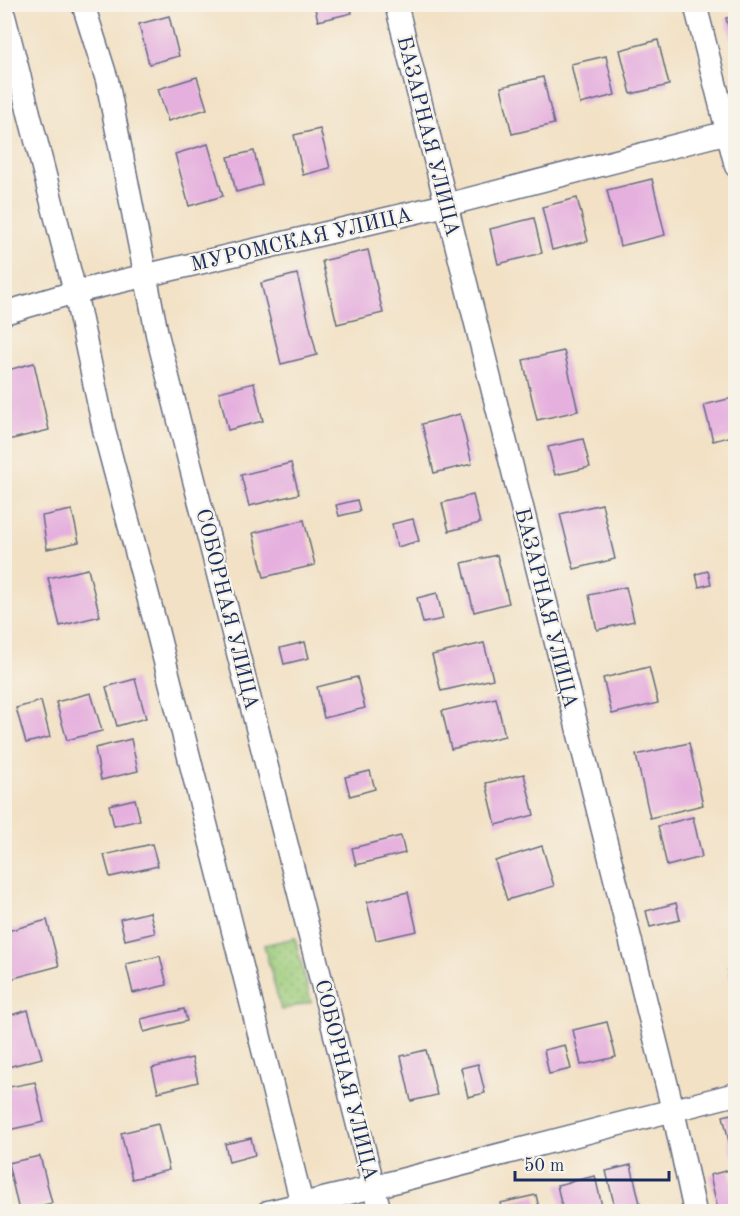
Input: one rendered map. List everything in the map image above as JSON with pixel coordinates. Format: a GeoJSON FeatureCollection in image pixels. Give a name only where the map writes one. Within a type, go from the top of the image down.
{"type":"FeatureCollection","features":[{"type":"Feature","properties":{"kind":"street","name":"СОБОРНАЯ УЛИЦА"},"geometry":{"type":"LineString","coordinates":[[83,4],[107,80],[158,334],[380,1212]]}},
{"type":"Feature","properties":{"kind":"street","name":"БАЗАРНАЯ УЛИЦА"},"geometry":{"type":"LineString","coordinates":[[396,4],[673,1110],[695,1212]]}},
{"type":"Feature","properties":{"kind":"street"},"geometry":{"type":"LineString","coordinates":[[695,4],[731,131],[735,166]]}},
{"type":"Feature","properties":{"kind":"street"},"geometry":{"type":"LineString","coordinates":[[4,16],[75,292],[105,434],[304,1207]]}},
{"type":"Feature","properties":{"kind":"street","name":"МУРОМСКАЯ УЛИЦА"},"geometry":{"type":"LineString","coordinates":[[4,314],[75,292],[446,205],[731,131]]}},
{"type":"Feature","properties":{"kind":"street"},"geometry":{"type":"LineString","coordinates":[[268,1212],[304,1207],[735,1094]]}},
{"type":"Feature","properties":{"kind":"green space"},"geometry":{"type":"Polygon","coordinates":[[[295,938],[311,1002],[281,1010],[264,945],[295,938]]]}},
{"type":"Feature","properties":{"kind":"building"},"geometry":{"type":"Polygon","coordinates":[[[314,4],[350,4],[352,13],[318,21],[314,4]]]}},
{"type":"Feature","properties":{"kind":"building"},"geometry":{"type":"Polygon","coordinates":[[[169,16],[179,56],[149,64],[139,24],[169,16]]]}},
{"type":"Feature","properties":{"kind":"building"},"geometry":{"type":"Polygon","coordinates":[[[736,16],[736,54],[735,54],[726,18],[736,16]]]}},
{"type":"Feature","properties":{"kind":"building"},"geometry":{"type":"Polygon","coordinates":[[[658,40],[669,85],[631,94],[620,50],[658,40]]]}},
{"type":"Feature","properties":{"kind":"building"},"geometry":{"type":"Polygon","coordinates":[[[606,56],[615,95],[580,104],[571,64],[606,56]]]}},
{"type":"Feature","properties":{"kind":"building"},"geometry":{"type":"Polygon","coordinates":[[[197,77],[207,109],[168,121],[158,89],[197,77]]]}},
{"type":"Feature","properties":{"kind":"building"},"geometry":{"type":"Polygon","coordinates":[[[543,77],[554,124],[512,134],[501,87],[543,77]]]}},
{"type":"Feature","properties":{"kind":"building"},"geometry":{"type":"Polygon","coordinates":[[[320,129],[330,168],[303,175],[294,135],[320,129]]]}},
{"type":"Feature","properties":{"kind":"building"},"geometry":{"type":"Polygon","coordinates":[[[208,144],[223,196],[189,206],[175,154],[208,144]]]}},
{"type":"Feature","properties":{"kind":"building"},"geometry":{"type":"Polygon","coordinates":[[[254,151],[262,185],[236,192],[228,157],[254,151]]]}},
{"type":"Feature","properties":{"kind":"building"},"geometry":{"type":"Polygon","coordinates":[[[652,179],[665,235],[620,246],[607,190],[652,179]]]}},
{"type":"Feature","properties":{"kind":"building"},"geometry":{"type":"Polygon","coordinates":[[[577,198],[588,241],[552,250],[542,207],[577,198]]]}},
{"type":"Feature","properties":{"kind":"building"},"geometry":{"type":"Polygon","coordinates":[[[534,218],[542,253],[498,264],[490,229],[534,218]]]}},
{"type":"Feature","properties":{"kind":"building"},"geometry":{"type":"Polygon","coordinates":[[[368,250],[383,313],[337,324],[322,261],[368,250]]]}},
{"type":"Feature","properties":{"kind":"building"},"geometry":{"type":"Polygon","coordinates":[[[297,274],[317,355],[281,364],[261,283],[297,274]]]}},
{"type":"Feature","properties":{"kind":"building"},"geometry":{"type":"Polygon","coordinates":[[[564,351],[578,411],[537,420],[523,360],[564,351]]]}},
{"type":"Feature","properties":{"kind":"building"},"geometry":{"type":"Polygon","coordinates":[[[34,363],[49,430],[4,441],[4,371],[34,363]]]}},
{"type":"Feature","properties":{"kind":"building"},"geometry":{"type":"Polygon","coordinates":[[[254,383],[263,421],[228,430],[219,392],[254,383]]]}},
{"type":"Feature","properties":{"kind":"building"},"geometry":{"type":"Polygon","coordinates":[[[736,397],[736,435],[713,441],[704,405],[736,397]]]}},
{"type":"Feature","properties":{"kind":"building"},"geometry":{"type":"Polygon","coordinates":[[[460,414],[472,464],[434,473],[422,424],[460,414]]]}},
{"type":"Feature","properties":{"kind":"building"},"geometry":{"type":"Polygon","coordinates":[[[583,439],[590,467],[555,475],[548,447],[583,439]]]}},
{"type":"Feature","properties":{"kind":"building"},"geometry":{"type":"Polygon","coordinates":[[[291,463],[299,494],[249,506],[241,475],[291,463]]]}},
{"type":"Feature","properties":{"kind":"building"},"geometry":{"type":"Polygon","coordinates":[[[473,495],[480,523],[449,531],[442,503],[473,495]]]}},
{"type":"Feature","properties":{"kind":"building"},"geometry":{"type":"Polygon","coordinates":[[[357,500],[360,511],[339,516],[336,505],[357,500]]]}},
{"type":"Feature","properties":{"kind":"building"},"geometry":{"type":"Polygon","coordinates":[[[602,504],[615,559],[574,569],[560,514],[602,504]]]}},
{"type":"Feature","properties":{"kind":"building"},"geometry":{"type":"Polygon","coordinates":[[[72,510],[79,542],[47,549],[42,516],[72,510]]]}},
{"type":"Feature","properties":{"kind":"building"},"geometry":{"type":"Polygon","coordinates":[[[413,519],[419,541],[397,547],[392,524],[413,519]]]}},
{"type":"Feature","properties":{"kind":"building"},"geometry":{"type":"Polygon","coordinates":[[[304,520],[315,565],[264,577],[253,533],[304,520]]]}},
{"type":"Feature","properties":{"kind":"building"},"geometry":{"type":"Polygon","coordinates":[[[497,555],[509,603],[474,612],[462,563],[497,555]]]}},
{"type":"Feature","properties":{"kind":"building"},"geometry":{"type":"Polygon","coordinates":[[[88,569],[100,616],[60,626],[48,578],[88,569]]]}},
{"type":"Feature","properties":{"kind":"building"},"geometry":{"type":"Polygon","coordinates":[[[708,571],[711,584],[699,587],[696,574],[708,571]]]}},
{"type":"Feature","properties":{"kind":"building"},"geometry":{"type":"Polygon","coordinates":[[[626,587],[634,621],[597,630],[589,595],[626,587]]]}},
{"type":"Feature","properties":{"kind":"building"},"geometry":{"type":"Polygon","coordinates":[[[437,593],[443,619],[423,623],[417,598],[437,593]]]}},
{"type":"Feature","properties":{"kind":"building"},"geometry":{"type":"Polygon","coordinates":[[[305,642],[309,658],[284,664],[280,648],[305,642]]]}},
{"type":"Feature","properties":{"kind":"building"},"geometry":{"type":"Polygon","coordinates":[[[484,643],[493,679],[441,691],[432,655],[484,643]]]}},
{"type":"Feature","properties":{"kind":"building"},"geometry":{"type":"Polygon","coordinates":[[[649,667],[658,703],[612,714],[603,678],[649,667]]]}},
{"type":"Feature","properties":{"kind":"building"},"geometry":{"type":"Polygon","coordinates":[[[357,677],[365,708],[324,718],[317,687],[357,677]]]}},
{"type":"Feature","properties":{"kind":"building"},"geometry":{"type":"Polygon","coordinates":[[[135,679],[146,718],[117,726],[106,687],[135,679]]]}},
{"type":"Feature","properties":{"kind":"building"},"geometry":{"type":"Polygon","coordinates":[[[91,693],[102,731],[67,740],[56,702],[91,693]]]}},
{"type":"Feature","properties":{"kind":"building"},"geometry":{"type":"Polygon","coordinates":[[[496,698],[505,736],[451,749],[442,711],[496,698]]]}},
{"type":"Feature","properties":{"kind":"building"},"geometry":{"type":"Polygon","coordinates":[[[41,701],[50,737],[26,743],[16,708],[41,701]]]}},
{"type":"Feature","properties":{"kind":"building"},"geometry":{"type":"Polygon","coordinates":[[[131,739],[138,771],[101,780],[95,748],[131,739]]]}},
{"type":"Feature","properties":{"kind":"building"},"geometry":{"type":"Polygon","coordinates":[[[689,743],[703,805],[650,818],[636,755],[689,743]]]}},
{"type":"Feature","properties":{"kind":"building"},"geometry":{"type":"Polygon","coordinates":[[[370,771],[375,789],[350,796],[345,777],[370,771]]]}},
{"type":"Feature","properties":{"kind":"building"},"geometry":{"type":"Polygon","coordinates":[[[524,774],[534,815],[496,825],[486,783],[524,774]]]}},
{"type":"Feature","properties":{"kind":"building"},"geometry":{"type":"Polygon","coordinates":[[[135,799],[140,820],[114,826],[109,805],[135,799]]]}},
{"type":"Feature","properties":{"kind":"building"},"geometry":{"type":"Polygon","coordinates":[[[693,817],[702,857],[667,866],[658,826],[693,817]]]}},
{"type":"Feature","properties":{"kind":"building"},"geometry":{"type":"Polygon","coordinates":[[[401,836],[405,853],[356,865],[352,848],[401,836]]]}},
{"type":"Feature","properties":{"kind":"building"},"geometry":{"type":"Polygon","coordinates":[[[152,844],[158,866],[110,877],[104,855],[152,844]]]}},
{"type":"Feature","properties":{"kind":"building"},"geometry":{"type":"Polygon","coordinates":[[[542,846],[554,886],[507,900],[495,861],[542,846]]]}},
{"type":"Feature","properties":{"kind":"building"},"geometry":{"type":"Polygon","coordinates":[[[408,892],[417,931],[376,940],[367,902],[408,892]]]}},
{"type":"Feature","properties":{"kind":"building"},"geometry":{"type":"Polygon","coordinates":[[[676,903],[680,920],[650,927],[646,911],[676,903]]]}},
{"type":"Feature","properties":{"kind":"building"},"geometry":{"type":"Polygon","coordinates":[[[150,912],[155,933],[125,940],[120,919],[150,912]]]}},
{"type":"Feature","properties":{"kind":"building"},"geometry":{"type":"Polygon","coordinates":[[[47,920],[59,966],[10,979],[4,960],[4,932],[47,920]]]}},
{"type":"Feature","properties":{"kind":"building"},"geometry":{"type":"Polygon","coordinates":[[[160,956],[167,985],[133,993],[126,964],[160,956]]]}},
{"type":"Feature","properties":{"kind":"building"},"geometry":{"type":"Polygon","coordinates":[[[736,969],[736,1000],[735,1000],[728,970],[736,969]]]}},
{"type":"Feature","properties":{"kind":"building"},"geometry":{"type":"Polygon","coordinates":[[[184,1009],[187,1021],[144,1032],[141,1019],[184,1009]]]}},
{"type":"Feature","properties":{"kind":"building"},"geometry":{"type":"Polygon","coordinates":[[[28,1010],[42,1058],[4,1068],[4,1017],[28,1010]]]}},
{"type":"Feature","properties":{"kind":"building"},"geometry":{"type":"Polygon","coordinates":[[[607,1022],[616,1057],[581,1065],[573,1030],[607,1022]]]}},
{"type":"Feature","properties":{"kind":"building"},"geometry":{"type":"Polygon","coordinates":[[[565,1045],[571,1069],[549,1074],[544,1050],[565,1045]]]}},
{"type":"Feature","properties":{"kind":"building"},"geometry":{"type":"Polygon","coordinates":[[[426,1050],[437,1095],[411,1101],[401,1056],[426,1050]]]}},
{"type":"Feature","properties":{"kind":"building"},"geometry":{"type":"Polygon","coordinates":[[[192,1058],[198,1082],[158,1092],[152,1068],[192,1058]]]}},
{"type":"Feature","properties":{"kind":"building"},"geometry":{"type":"Polygon","coordinates":[[[478,1064],[485,1093],[468,1097],[461,1068],[478,1064]]]}},
{"type":"Feature","properties":{"kind":"building"},"geometry":{"type":"Polygon","coordinates":[[[35,1082],[44,1122],[4,1131],[4,1088],[35,1082]]]}},
{"type":"Feature","properties":{"kind":"building"},"geometry":{"type":"Polygon","coordinates":[[[736,1113],[736,1157],[733,1158],[723,1116],[736,1113]]]}},
{"type":"Feature","properties":{"kind":"building"},"geometry":{"type":"Polygon","coordinates":[[[158,1124],[169,1170],[132,1179],[121,1133],[158,1124]]]}},
{"type":"Feature","properties":{"kind":"building"},"geometry":{"type":"Polygon","coordinates":[[[251,1138],[255,1155],[229,1162],[225,1144],[251,1138]]]}},
{"type":"Feature","properties":{"kind":"building"},"geometry":{"type":"Polygon","coordinates":[[[40,1156],[52,1203],[19,1211],[8,1163],[40,1156]]]}},
{"type":"Feature","properties":{"kind":"building"},"geometry":{"type":"Polygon","coordinates":[[[631,1165],[642,1212],[616,1212],[606,1171],[631,1165]]]}},
{"type":"Feature","properties":{"kind":"building"},"geometry":{"type":"Polygon","coordinates":[[[729,1170],[736,1206],[718,1210],[710,1175],[729,1170]]]}},
{"type":"Feature","properties":{"kind":"building"},"geometry":{"type":"Polygon","coordinates":[[[595,1176],[602,1206],[578,1212],[563,1212],[557,1185],[595,1176]]]}},
{"type":"Feature","properties":{"kind":"building"},"geometry":{"type":"Polygon","coordinates":[[[536,1195],[540,1212],[502,1212],[500,1203],[536,1195]]]}}]}
